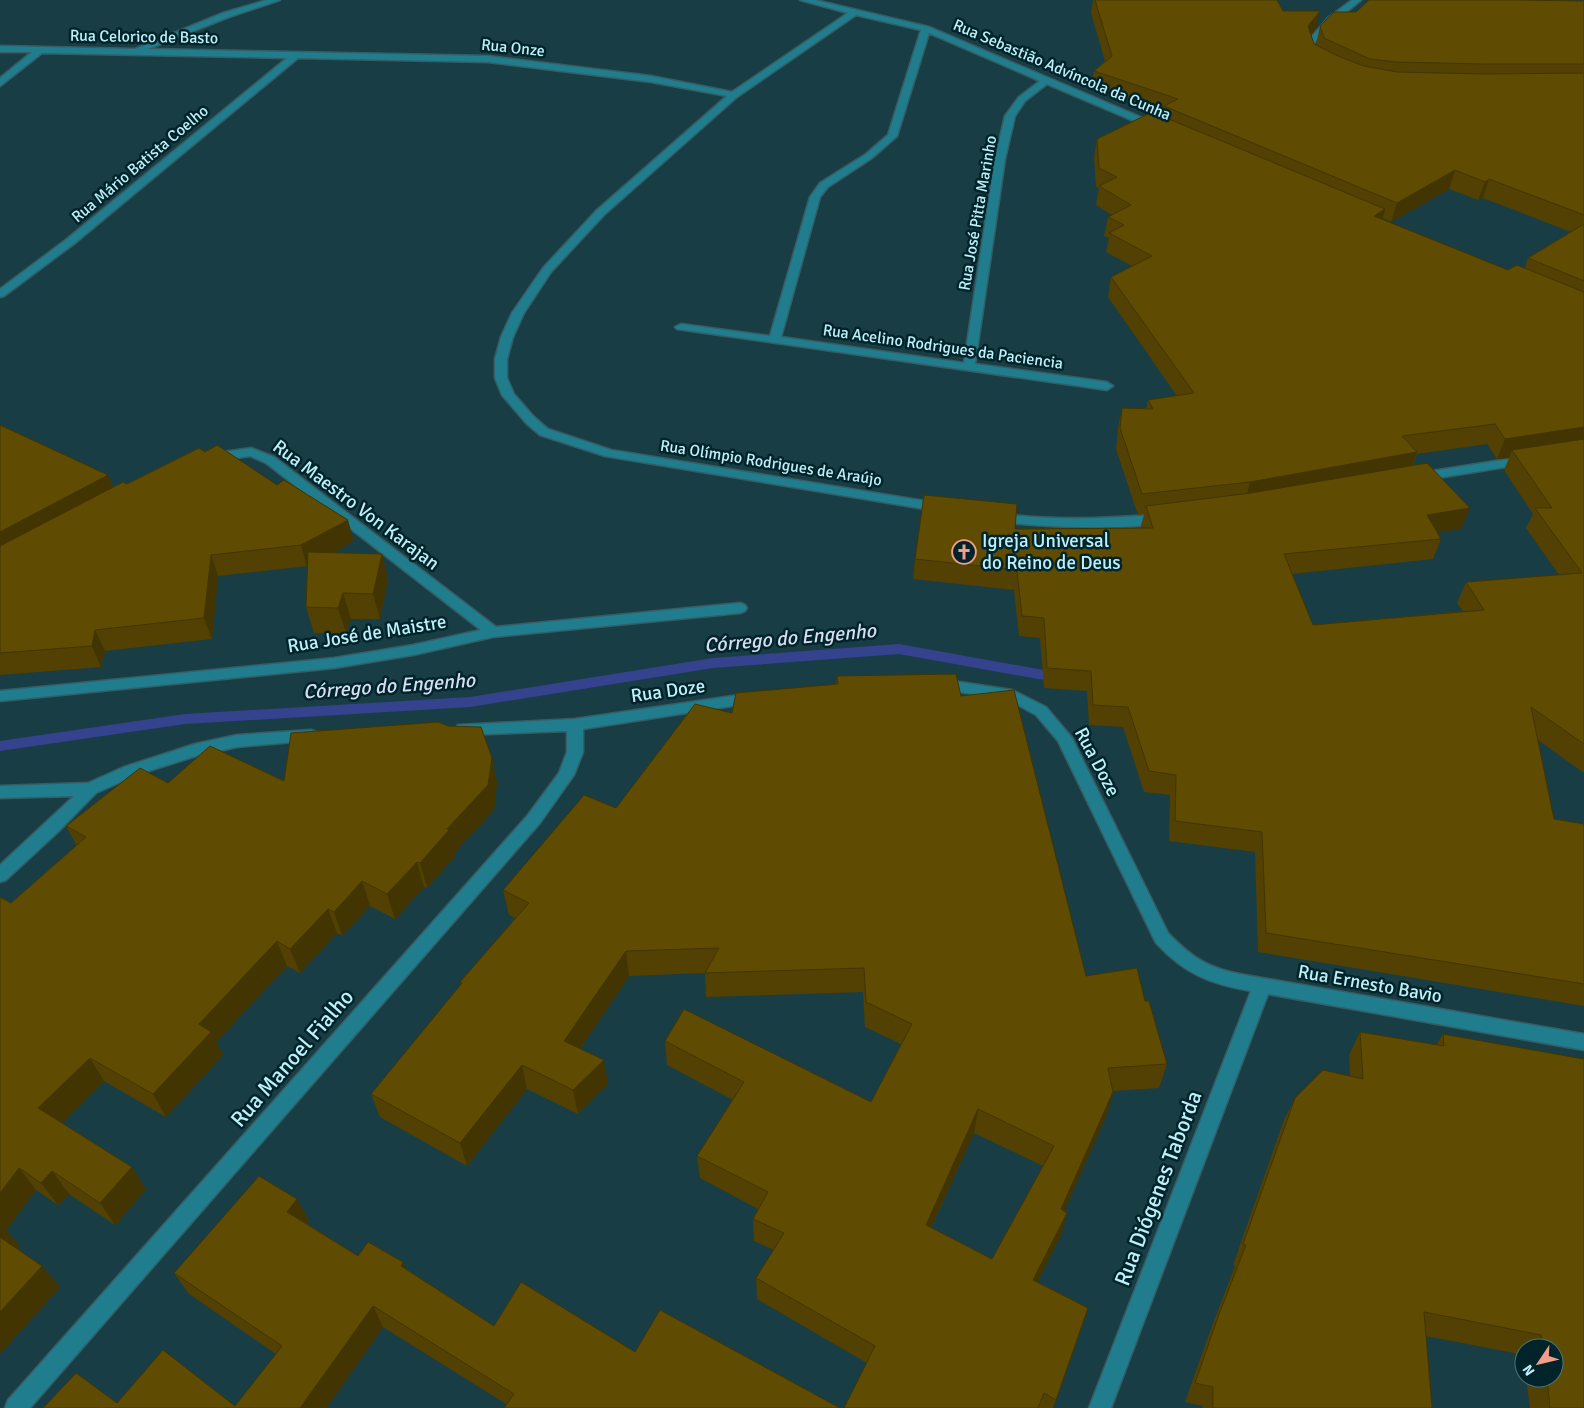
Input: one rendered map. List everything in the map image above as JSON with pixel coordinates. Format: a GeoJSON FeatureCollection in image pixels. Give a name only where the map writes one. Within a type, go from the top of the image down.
{"type":"FeatureCollection","features":[{"type":"Feature","properties":{"kind":"street"},"geometry":{"type":"LineString","coordinates":[[134,52],[226,15],[276,0]]}},
{"type":"Feature","properties":{"kind":"street","name":"Rua Sebastião Advíncola da Cunha"},"geometry":{"type":"LineString","coordinates":[[804,0],[926,29],[1166,131]]}},
{"type":"Feature","properties":{"kind":"street"},"geometry":{"type":"LineString","coordinates":[[1322,62],[1314,58],[1310,43],[1331,20],[1357,0]]}},
{"type":"Feature","properties":{"kind":"street","name":"Rua Olímpio Rodrigues de Araújo"},"geometry":{"type":"LineString","coordinates":[[855,12],[734,96],[600,213],[547,270],[518,313],[500,359],[501,378],[508,395],[530,420],[544,432],[609,453],[830,488],[952,510]]}},
{"type":"Feature","properties":{"kind":"street"},"geometry":{"type":"LineString","coordinates":[[774,340],[815,197],[824,185],[868,156],[892,136],[926,29]]}},
{"type":"Feature","properties":{"kind":"street","name":"Rua Celorico de Basto"},"geometry":{"type":"LineString","coordinates":[[0,49],[292,54]]}},
{"type":"Feature","properties":{"kind":"street"},"geometry":{"type":"LineString","coordinates":[[0,83],[39,51]]}},
{"type":"Feature","properties":{"kind":"street","name":"Rua Onze"},"geometry":{"type":"LineString","coordinates":[[292,54],[488,59],[651,79],[734,96]]}},
{"type":"Feature","properties":{"kind":"street","name":"Rua Mário Batista Coelho"},"geometry":{"type":"LineString","coordinates":[[0,294],[71,241],[292,54]]}},
{"type":"Feature","properties":{"kind":"street","name":"Rua José Pitta Marinho"},"geometry":{"type":"LineString","coordinates":[[969,367],[1000,159],[1010,116],[1022,99],[1048,80]]}},
{"type":"Feature","properties":{"kind":"street","name":"Rua Acelino Rodrigues da Paciencia"},"geometry":{"type":"LineString","coordinates":[[681,327],[1107,386]]}},
{"type":"Feature","properties":{"kind":"street","name":"Rua Maestro Von Karajan"},"geometry":{"type":"LineString","coordinates":[[197,462],[240,452],[258,454],[270,460],[493,632]]}},
{"type":"Feature","properties":{"kind":"street"},"geometry":{"type":"LineString","coordinates":[[1402,480],[1534,458]]}},
{"type":"Feature","properties":{"kind":"street"},"geometry":{"type":"LineString","coordinates":[[981,514],[1045,524],[1088,524],[1172,516]]}},
{"type":"Feature","properties":{"kind":"street","name":"Rua José de Maistre"},"geometry":{"type":"LineString","coordinates":[[0,696],[334,663],[413,650],[493,632],[740,608]]}},
{"type":"Feature","properties":{"kind":"street","name":"Rua Doze"},"geometry":{"type":"LineString","coordinates":[[923,682],[1012,695],[1042,711],[1064,738],[1162,938]]}},
{"type":"Feature","properties":{"kind":"street","name":"Rua Doze"},"geometry":{"type":"LineString","coordinates":[[449,730],[575,725],[768,696]]}},
{"type":"Feature","properties":{"kind":"street","name":"Rua Manoel Fialho"},"geometry":{"type":"LineString","coordinates":[[16,1408],[534,819],[566,775],[575,752],[575,725]]}},
{"type":"Feature","properties":{"kind":"street"},"geometry":{"type":"LineString","coordinates":[[0,792],[90,789],[165,758],[195,750],[237,741],[324,735]]}},
{"type":"Feature","properties":{"kind":"street"},"geometry":{"type":"LineString","coordinates":[[0,875],[53,827],[90,789]]}},
{"type":"Feature","properties":{"kind":"street","name":"Rua Ernesto Bavio"},"geometry":{"type":"LineString","coordinates":[[1162,938],[1178,956],[1194,968],[1218,978],[1584,1042]]}},
{"type":"Feature","properties":{"kind":"street","name":"Rua Diógenes Taborda"},"geometry":{"type":"LineString","coordinates":[[1100,1408],[1262,986]]}},
{"type":"Feature","properties":{"kind":"building"},"geometry":{"type":"Polygon","coordinates":[[[1095,0],[1277,0],[1283,11],[1320,11],[1308,26],[1314,44],[1364,66],[1397,72],[1485,74],[1584,73],[1584,215],[1489,179],[1485,182],[1455,170],[1397,203],[1164,106],[1178,99],[1094,71],[1112,56],[1095,0]]]}},
{"type":"Feature","properties":{"kind":"building"},"geometry":{"type":"Polygon","coordinates":[[[1369,0],[1584,1],[1584,64],[1397,62],[1370,59],[1324,38],[1320,26],[1334,12],[1356,12],[1369,0]]]}},
{"type":"Feature","properties":{"kind":"building"},"geometry":{"type":"Polygon","coordinates":[[[1152,112],[1385,209],[1374,216],[1508,270],[1517,265],[1584,292],[1584,427],[1505,439],[1495,424],[1402,436],[1417,452],[1250,482],[1142,494],[1120,428],[1122,408],[1153,409],[1148,400],[1194,393],[1111,277],[1152,256],[1109,233],[1124,225],[1108,217],[1131,205],[1099,186],[1117,177],[1099,168],[1097,139],[1152,112]]]}},
{"type":"Feature","properties":{"kind":"building"},"geometry":{"type":"Polygon","coordinates":[[[1584,224],[1584,281],[1528,258],[1584,224]]]}},
{"type":"Feature","properties":{"kind":"building"},"geometry":{"type":"Polygon","coordinates":[[[0,425],[108,475],[0,532],[0,425]]]}},
{"type":"Feature","properties":{"kind":"building"},"geometry":{"type":"Polygon","coordinates":[[[1584,439],[1584,744],[1531,707],[1554,819],[1584,824],[1584,984],[1266,933],[1262,832],[1175,821],[1176,775],[1149,771],[1128,707],[1093,705],[1091,671],[1047,668],[1044,618],[1022,616],[1017,570],[915,559],[924,495],[1017,504],[1015,529],[1153,528],[1146,506],[1251,493],[1427,463],[1470,508],[1427,515],[1441,539],[1284,554],[1313,625],[1484,610],[1466,582],[1582,573],[1535,508],[1552,508],[1512,450],[1584,439]]]}},
{"type":"Feature","properties":{"kind":"building"},"geometry":{"type":"Polygon","coordinates":[[[217,445],[277,485],[284,480],[348,520],[301,545],[211,555],[204,618],[95,630],[92,646],[0,653],[0,546],[123,482],[127,484],[199,448],[205,452],[217,445]]]}},
{"type":"Feature","properties":{"kind":"building"},"geometry":{"type":"Polygon","coordinates":[[[308,552],[382,554],[373,594],[343,593],[338,608],[306,607],[308,552]]]}},
{"type":"Feature","properties":{"kind":"building"},"geometry":{"type":"Polygon","coordinates":[[[956,674],[961,696],[1014,690],[1086,976],[1137,968],[1145,1001],[1149,1001],[1167,1064],[1108,1068],[1113,1092],[1061,1209],[1067,1213],[1033,1280],[1088,1308],[1056,1400],[1044,1393],[1038,1408],[844,1408],[875,1346],[756,1278],[784,1233],[753,1219],[768,1192],[697,1156],[744,1082],[665,1041],[684,1009],[871,1102],[912,1024],[866,1002],[864,968],[705,973],[719,948],[626,951],[564,1041],[604,1060],[573,1090],[522,1065],[460,1143],[371,1094],[462,983],[460,982],[529,903],[503,890],[584,795],[616,808],[695,704],[732,713],[736,693],[838,684],[837,676],[956,674]],[[978,1109],[926,1225],[992,1259],[1054,1146],[978,1109]]]}},
{"type":"Feature","properties":{"kind":"building"},"geometry":{"type":"Polygon","coordinates":[[[438,722],[448,726],[481,727],[492,758],[488,785],[447,829],[449,830],[420,863],[417,862],[387,894],[362,881],[334,912],[328,909],[290,949],[277,941],[199,1024],[211,1032],[153,1094],[90,1058],[38,1108],[132,1167],[100,1203],[52,1171],[41,1183],[19,1168],[0,1193],[0,897],[11,903],[86,837],[66,826],[140,768],[168,783],[210,746],[284,781],[291,733],[438,722]]]}},
{"type":"Feature","properties":{"kind":"building"},"geometry":{"type":"Polygon","coordinates":[[[1360,1032],[1444,1046],[1443,1034],[1584,1059],[1584,1408],[1550,1408],[1548,1388],[1564,1388],[1564,1338],[1541,1338],[1541,1335],[1424,1312],[1432,1408],[1213,1408],[1213,1387],[1195,1383],[1246,1245],[1243,1244],[1295,1098],[1323,1070],[1363,1079],[1360,1032]]]}},
{"type":"Feature","properties":{"kind":"building"},"geometry":{"type":"Polygon","coordinates":[[[259,1176],[297,1199],[287,1212],[358,1256],[368,1242],[403,1262],[401,1266],[494,1326],[521,1282],[635,1352],[660,1310],[840,1408],[504,1408],[514,1394],[373,1306],[300,1408],[43,1408],[76,1373],[117,1403],[163,1350],[235,1406],[282,1346],[174,1273],[259,1176]]]}},
{"type":"Feature","properties":{"kind":"building"},"geometry":{"type":"Polygon","coordinates":[[[0,1237],[42,1266],[0,1312],[0,1237]]]}},
{"type":"Feature","properties":{"kind":"waterway","name":"Córrego do Engenho"},"geometry":{"type":"LineString","coordinates":[[0,746],[185,719],[470,702],[713,663],[899,649],[1038,674],[1061,676]]}},
{"type":"Feature","properties":{"kind":"place","name":"Igreja Universal do Reino de Deus"},"geometry":{"type":"Point","coordinates":[964,552]}}]}
